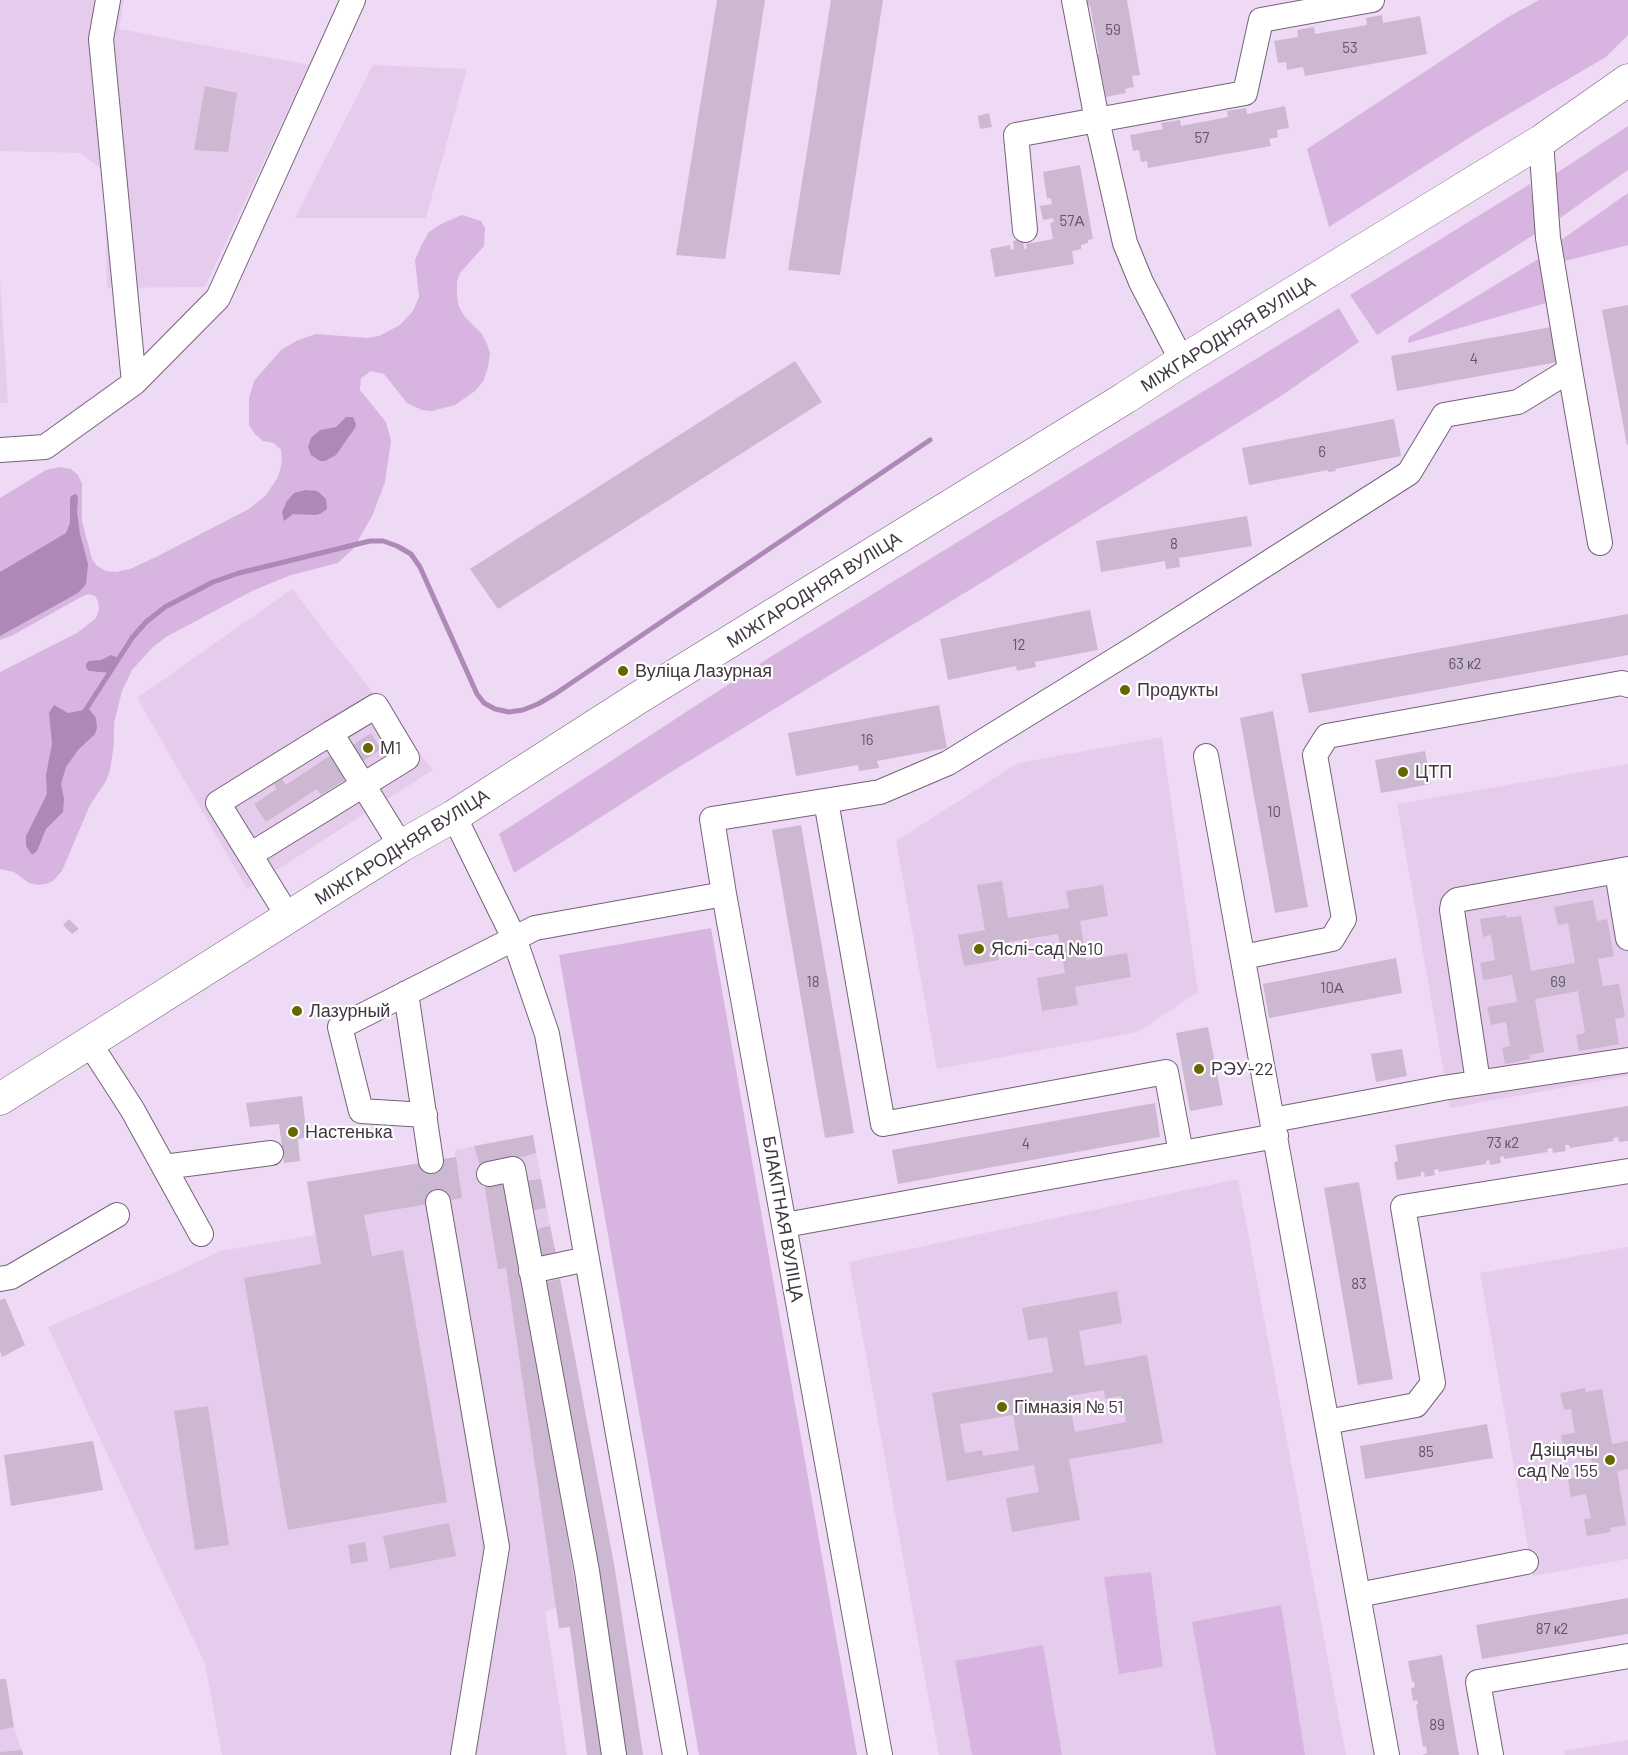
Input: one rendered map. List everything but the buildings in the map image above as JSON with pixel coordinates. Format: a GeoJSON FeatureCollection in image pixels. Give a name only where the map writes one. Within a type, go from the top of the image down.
{"type":"FeatureCollection","features":[{"type":"Feature","properties":{"kind":"main road","name":"МІЖГАРОДНЯЯ ВУЛІЦА"},"geometry":{"type":"LineString","coordinates":[[0,1099],[400,846],[454,816],[638,698],[1541,141],[1628,80]]}},
{"type":"Feature","properties":{"kind":"street"},"geometry":{"type":"LineString","coordinates":[[108,0],[101,39],[134,383]]}},
{"type":"Feature","properties":{"kind":"street"},"geometry":{"type":"LineString","coordinates":[[0,450],[45,447],[134,383],[218,298],[353,0]]}},
{"type":"Feature","properties":{"kind":"street"},"geometry":{"type":"LineString","coordinates":[[1074,0],[1097,120],[1125,243],[1141,282],[1182,361]]}},
{"type":"Feature","properties":{"kind":"street"},"geometry":{"type":"LineString","coordinates":[[1025,230],[1016,135],[1245,93],[1261,20],[1372,0]]}},
{"type":"Feature","properties":{"kind":"street"},"geometry":{"type":"LineString","coordinates":[[1541,141],[1548,238],[1600,543]]}},
{"type":"Feature","properties":{"kind":"street"},"geometry":{"type":"LineString","coordinates":[[1181,1153],[1166,1072],[883,1124],[826,801],[880,792],[948,764],[1151,638],[1408,473],[1444,415],[1518,402],[1570,370]]}},
{"type":"Feature","properties":{"kind":"street"},"geometry":{"type":"LineString","coordinates":[[1243,957],[1332,939],[1344,919],[1315,755],[1327,736],[1622,683],[1628,685]]}},
{"type":"Feature","properties":{"kind":"street"},"geometry":{"type":"LineString","coordinates":[[250,855],[407,758],[376,706],[218,802],[250,855],[289,918]]}},
{"type":"Feature","properties":{"kind":"street"},"geometry":{"type":"LineString","coordinates":[[331,733],[400,846]]}},
{"type":"Feature","properties":{"kind":"street"},"geometry":{"type":"LineString","coordinates":[[1206,756],[1387,1755]]}},
{"type":"Feature","properties":{"kind":"street","name":"БЛАКІТНАЯ ВУЛІЦА"},"geometry":{"type":"LineString","coordinates":[[826,801],[712,819],[880,1755]]}},
{"type":"Feature","properties":{"kind":"street"},"geometry":{"type":"LineString","coordinates":[[454,816],[514,938],[547,1034],[675,1755]]}},
{"type":"Feature","properties":{"kind":"street"},"geometry":{"type":"LineString","coordinates":[[1478,1082],[1453,904],[1457,900],[1622,871],[1628,938]]}},
{"type":"Feature","properties":{"kind":"street"},"geometry":{"type":"LineString","coordinates":[[425,1115],[361,1111],[340,1027],[535,928],[724,894]]}},
{"type":"Feature","properties":{"kind":"street"},"geometry":{"type":"LineString","coordinates":[[406,993],[431,1161]]}},
{"type":"Feature","properties":{"kind":"street"},"geometry":{"type":"LineString","coordinates":[[90,1044],[132,1109],[201,1234]]}},
{"type":"Feature","properties":{"kind":"street"},"geometry":{"type":"LineString","coordinates":[[785,1225],[1181,1153],[1274,1128],[1478,1082],[1628,1060]]}},
{"type":"Feature","properties":{"kind":"street"},"geometry":{"type":"LineString","coordinates":[[164,1167],[271,1153]]}},
{"type":"Feature","properties":{"kind":"street"},"geometry":{"type":"LineString","coordinates":[[511,1169],[587,1571],[614,1755]]}},
{"type":"Feature","properties":{"kind":"street"},"geometry":{"type":"LineString","coordinates":[[1327,1422],[1416,1405],[1433,1383],[1403,1207],[1628,1171]]}},
{"type":"Feature","properties":{"kind":"street"},"geometry":{"type":"LineString","coordinates":[[438,1202],[496,1547],[464,1755]]}},
{"type":"Feature","properties":{"kind":"street"},"geometry":{"type":"LineString","coordinates":[[0,1279],[11,1277],[117,1215]]}},
{"type":"Feature","properties":{"kind":"street"},"geometry":{"type":"LineString","coordinates":[[531,1271],[587,1259]]}},
{"type":"Feature","properties":{"kind":"street"},"geometry":{"type":"LineString","coordinates":[[1358,1595],[1526,1562]]}},
{"type":"Feature","properties":{"kind":"street"},"geometry":{"type":"LineString","coordinates":[[1491,1755],[1478,1682],[1628,1656]]}},
{"type":"Feature","properties":{"kind":"shaded area"},"geometry":{"type":"Polygon","coordinates":[[[0,0],[124,0],[119,29],[309,65],[205,287],[107,288],[104,171],[80,153],[0,151],[0,0]]]}},
{"type":"Feature","properties":{"kind":"shaded area"},"geometry":{"type":"Polygon","coordinates":[[[1539,0],[1628,0],[1628,35],[1606,57],[1483,129],[1329,227],[1307,149],[1508,17],[1539,0]]]}},
{"type":"Feature","properties":{"kind":"shaded area"},"geometry":{"type":"Polygon","coordinates":[[[373,65],[467,69],[426,218],[295,218],[373,65]]]}},
{"type":"Feature","properties":{"kind":"shaded area"},"geometry":{"type":"Polygon","coordinates":[[[1628,126],[1628,170],[1560,218],[1552,176],[1628,126]]]}},
{"type":"Feature","properties":{"kind":"shaded area"},"geometry":{"type":"Polygon","coordinates":[[[1530,184],[1538,232],[1377,335],[1350,295],[1530,184]]]}},
{"type":"Feature","properties":{"kind":"shaded area"},"geometry":{"type":"Polygon","coordinates":[[[1628,193],[1628,245],[1565,261],[1561,240],[1628,193]]]}},
{"type":"Feature","properties":{"kind":"shaded area"},"geometry":{"type":"Polygon","coordinates":[[[462,215],[481,221],[485,228],[484,246],[460,273],[457,282],[459,307],[465,317],[482,334],[490,354],[484,380],[475,391],[455,405],[432,411],[422,410],[407,403],[384,374],[371,371],[361,378],[360,390],[386,422],[391,441],[385,482],[373,514],[354,548],[338,563],[291,575],[252,591],[166,637],[153,647],[132,670],[122,691],[114,723],[110,770],[106,781],[90,805],[62,871],[53,881],[38,885],[29,883],[14,872],[0,869],[0,672],[77,633],[96,618],[99,609],[95,596],[89,594],[0,640],[0,498],[46,470],[59,467],[71,469],[78,475],[82,484],[82,521],[92,559],[97,566],[106,571],[116,572],[130,569],[158,556],[249,509],[266,495],[278,477],[282,462],[281,450],[274,443],[263,441],[249,425],[249,398],[254,381],[281,350],[298,340],[316,334],[368,338],[379,336],[400,325],[413,311],[419,297],[415,260],[422,244],[429,232],[462,215]]]}},
{"type":"Feature","properties":{"kind":"shaded area"},"geometry":{"type":"Polygon","coordinates":[[[1540,258],[1546,303],[1408,343],[1409,337],[1540,258]]]}},
{"type":"Feature","properties":{"kind":"shaded area"},"geometry":{"type":"Polygon","coordinates":[[[0,278],[8,403],[0,403],[0,278]]]}},
{"type":"Feature","properties":{"kind":"shaded area"},"geometry":{"type":"Polygon","coordinates":[[[1339,308],[1359,342],[1281,396],[671,772],[514,873],[499,834],[775,654],[1339,308]]]}},
{"type":"Feature","properties":{"kind":"shaded area"},"geometry":{"type":"Polygon","coordinates":[[[346,417],[353,417],[355,428],[336,455],[320,461],[311,455],[308,447],[311,438],[320,430],[336,427],[346,417]]]}},
{"type":"Feature","properties":{"kind":"shaded area"},"geometry":{"type":"Polygon","coordinates":[[[305,490],[317,491],[322,495],[326,499],[327,509],[315,515],[293,514],[284,521],[282,512],[287,501],[294,493],[305,490]]]}},
{"type":"Feature","properties":{"kind":"shaded area"},"geometry":{"type":"Polygon","coordinates":[[[76,494],[80,534],[88,564],[86,584],[78,593],[0,636],[0,572],[66,533],[70,523],[70,499],[76,494]]]}},
{"type":"Feature","properties":{"kind":"shaded area"},"geometry":{"type":"Polygon","coordinates":[[[292,589],[433,770],[247,889],[137,698],[292,589]]]}},
{"type":"Feature","properties":{"kind":"shaded area"},"geometry":{"type":"Polygon","coordinates":[[[111,655],[116,657],[117,663],[111,673],[89,671],[86,668],[89,661],[101,660],[111,655]]]}},
{"type":"Feature","properties":{"kind":"shaded area"},"geometry":{"type":"Polygon","coordinates":[[[54,705],[68,713],[89,709],[96,718],[97,728],[95,734],[78,750],[66,767],[61,784],[64,799],[63,812],[46,829],[37,851],[32,855],[26,846],[26,836],[47,794],[46,775],[52,744],[49,713],[54,705]]]}},
{"type":"Feature","properties":{"kind":"shaded area"},"geometry":{"type":"Polygon","coordinates":[[[1162,737],[1198,992],[1138,1032],[937,1069],[896,841],[1018,763],[1162,737]]]}},
{"type":"Feature","properties":{"kind":"shaded area"},"geometry":{"type":"Polygon","coordinates":[[[1628,764],[1628,1076],[1450,1108],[1397,804],[1628,764]]]}},
{"type":"Feature","properties":{"kind":"shaded area"},"geometry":{"type":"Polygon","coordinates":[[[711,928],[857,1755],[699,1755],[559,955],[711,928]]]}},
{"type":"Feature","properties":{"kind":"shaded area"},"geometry":{"type":"Polygon","coordinates":[[[533,1135],[614,1564],[643,1755],[587,1755],[570,1627],[559,1628],[556,1608],[545,1612],[567,1755],[222,1755],[205,1664],[48,1327],[220,1251],[315,1235],[307,1182],[455,1157],[455,1150],[533,1135]]]}},
{"type":"Feature","properties":{"kind":"shaded area"},"geometry":{"type":"Polygon","coordinates":[[[1238,1179],[1346,1755],[939,1755],[849,1262],[1238,1179]]]}},
{"type":"Feature","properties":{"kind":"shaded area"},"geometry":{"type":"Polygon","coordinates":[[[1628,1247],[1628,1559],[1533,1576],[1480,1273],[1628,1247]]]}},
{"type":"Feature","properties":{"kind":"shaded area"},"geometry":{"type":"Polygon","coordinates":[[[1151,1572],[1163,1667],[1119,1674],[1104,1577],[1151,1572]]]}},
{"type":"Feature","properties":{"kind":"shaded area"},"geometry":{"type":"Polygon","coordinates":[[[1281,1605],[1305,1755],[1216,1755],[1192,1622],[1281,1605]]]}},
{"type":"Feature","properties":{"kind":"shaded area"},"geometry":{"type":"Polygon","coordinates":[[[1043,1645],[1062,1755],[972,1755],[955,1661],[1043,1645]]]}},
{"type":"Feature","properties":{"kind":"shaded area"},"geometry":{"type":"Polygon","coordinates":[[[0,1679],[6,1679],[14,1727],[23,1755],[0,1755],[0,1679]]]}},
{"type":"Feature","properties":{"kind":"shaded area"},"geometry":{"type":"Polygon","coordinates":[[[1628,1740],[1628,1755],[1565,1755],[1564,1751],[1628,1740]]]}},
{"type":"Feature","properties":{"kind":"waterway"},"geometry":{"type":"LineString","coordinates":[[83,714],[132,638],[146,622],[165,607],[213,582],[239,573],[370,541],[383,541],[411,554],[420,567],[477,694],[484,703],[495,709],[509,712],[523,710],[555,694],[930,440]]}},
{"type":"Feature","properties":{"kind":"tunnel"},"geometry":{"type":"LineString","coordinates":[[431,1161],[438,1202]]}},
{"type":"Feature","properties":{"kind":"place","name":"Вуліца Лазурная"},"geometry":{"type":"Point","coordinates":[623,671]}},
{"type":"Feature","properties":{"kind":"place","name":"Продукты"},"geometry":{"type":"Point","coordinates":[1125,690]}},
{"type":"Feature","properties":{"kind":"place","name":"М1"},"geometry":{"type":"Point","coordinates":[368,748]}},
{"type":"Feature","properties":{"kind":"place","name":"ЦТП"},"geometry":{"type":"Point","coordinates":[1403,772]}},
{"type":"Feature","properties":{"kind":"place","name":"Яслі-сад №10"},"geometry":{"type":"Point","coordinates":[979,949]}},
{"type":"Feature","properties":{"kind":"place","name":"Лазурный"},"geometry":{"type":"Point","coordinates":[297,1011]}},
{"type":"Feature","properties":{"kind":"place","name":"РЭУ-22"},"geometry":{"type":"Point","coordinates":[1199,1069]}},
{"type":"Feature","properties":{"kind":"place","name":"Настенька"},"geometry":{"type":"Point","coordinates":[293,1132]}},
{"type":"Feature","properties":{"kind":"place","name":"Гімназія № 51"},"geometry":{"type":"Point","coordinates":[1002,1407]}},
{"type":"Feature","properties":{"kind":"place","name":"Дзіцячы сад № 155"},"geometry":{"type":"Point","coordinates":[1610,1460]}}]}
